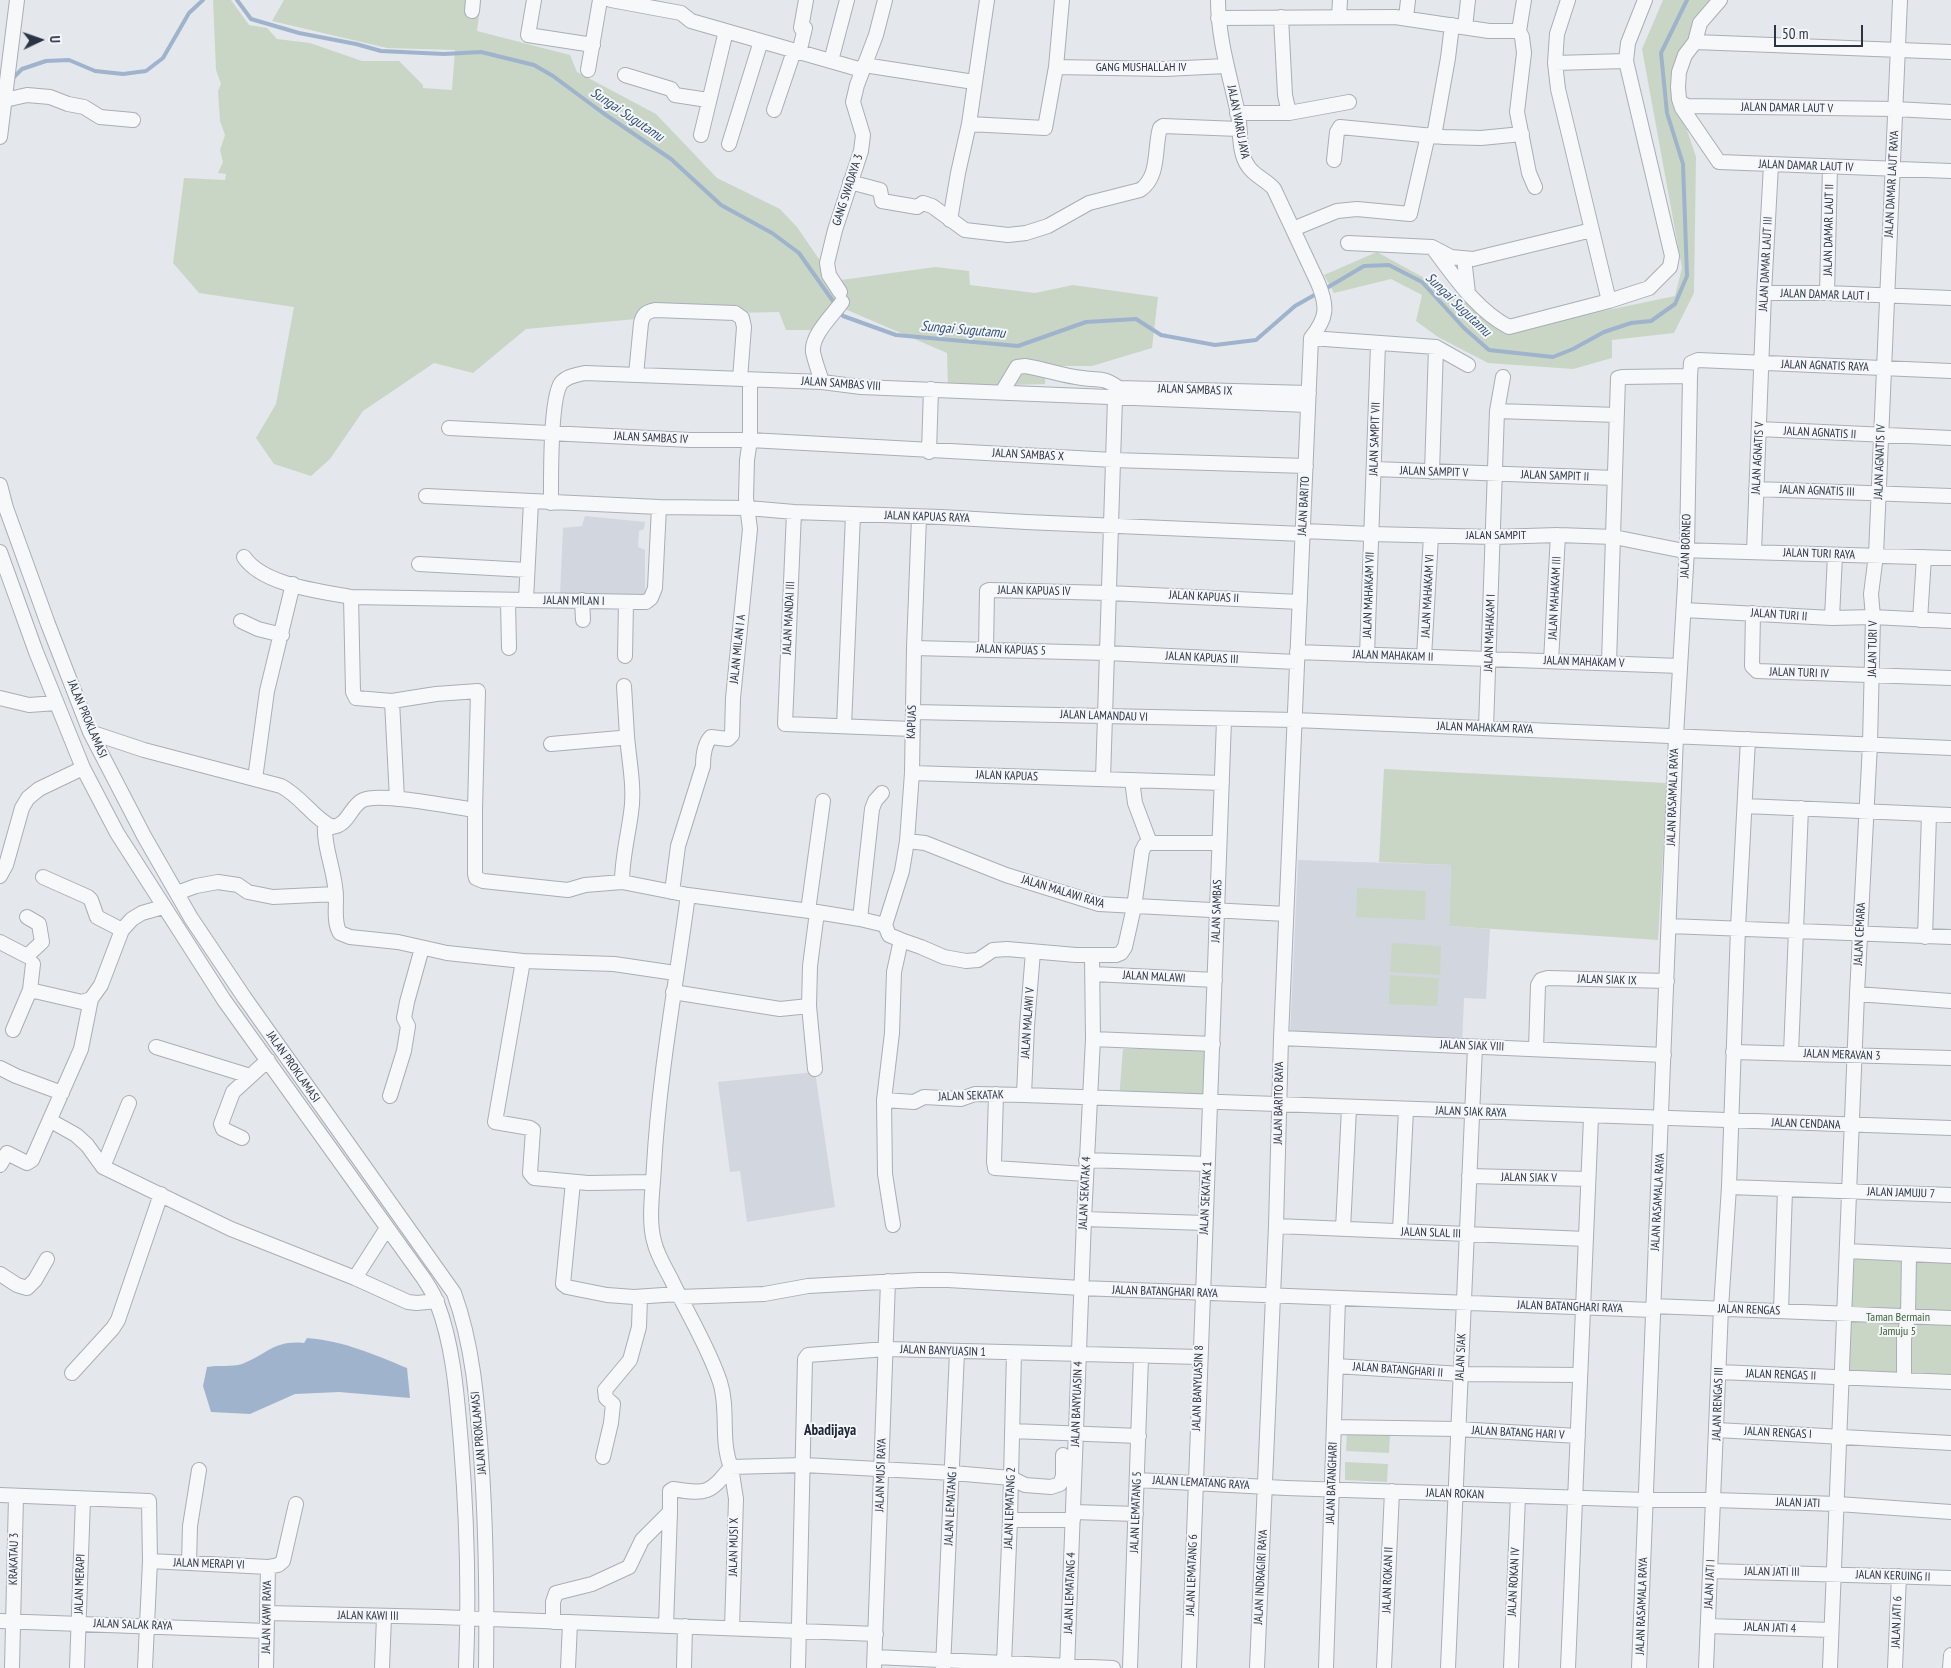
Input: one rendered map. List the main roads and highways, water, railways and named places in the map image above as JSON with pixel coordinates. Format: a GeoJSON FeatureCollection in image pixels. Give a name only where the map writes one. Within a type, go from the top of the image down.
{"type":"FeatureCollection","features":[{"type":"Feature","properties":{"kind":"water"},"geometry":{"type":"Polygon","coordinates":[[[307,1338],[346,1345],[407,1368],[410,1398],[339,1392],[295,1394],[250,1414],[211,1412],[203,1386],[207,1367],[242,1364],[277,1346],[304,1343],[307,1338]]]}},
{"type":"Feature","properties":{"kind":"waterway","name":"Sungai Sugutamu"},"geometry":{"type":"LineString","coordinates":[[12,79],[22,69],[46,61],[69,60],[95,71],[123,74],[146,71],[163,58],[189,13],[203,0]]}},
{"type":"Feature","properties":{"kind":"waterway","name":"Sungai Sugutamu"},"geometry":{"type":"LineString","coordinates":[[237,0],[251,19],[299,33],[381,51],[444,54],[481,52],[534,65],[553,76],[671,159],[721,205],[772,233],[799,253],[835,304]]}},
{"type":"Feature","properties":{"kind":"waterway","name":"Sungai Sugutamu"},"geometry":{"type":"LineString","coordinates":[[1325,289],[1364,266],[1389,265],[1422,282],[1464,328],[1489,350],[1553,357],[1573,349],[1604,332],[1631,323],[1651,321],[1675,304],[1687,276],[1683,164],[1667,113],[1661,53],[1687,0]]}},
{"type":"Feature","properties":{"kind":"waterway","name":"Sungai Sugutamu"},"geometry":{"type":"LineString","coordinates":[[839,310],[843,316],[896,335],[1018,346],[1086,322],[1136,319],[1161,335],[1215,345],[1256,340],[1295,306],[1318,293]]}},
{"type":"Feature","properties":{"kind":"district","name":"Abadijaya"},"geometry":{"type":"Point","coordinates":[830,1431]}},
{"type":"Feature","properties":{"kind":"park label","name":"Taman Bermain Jamuju 5"},"geometry":{"type":"Point","coordinates":[1898,1325]}}]}
